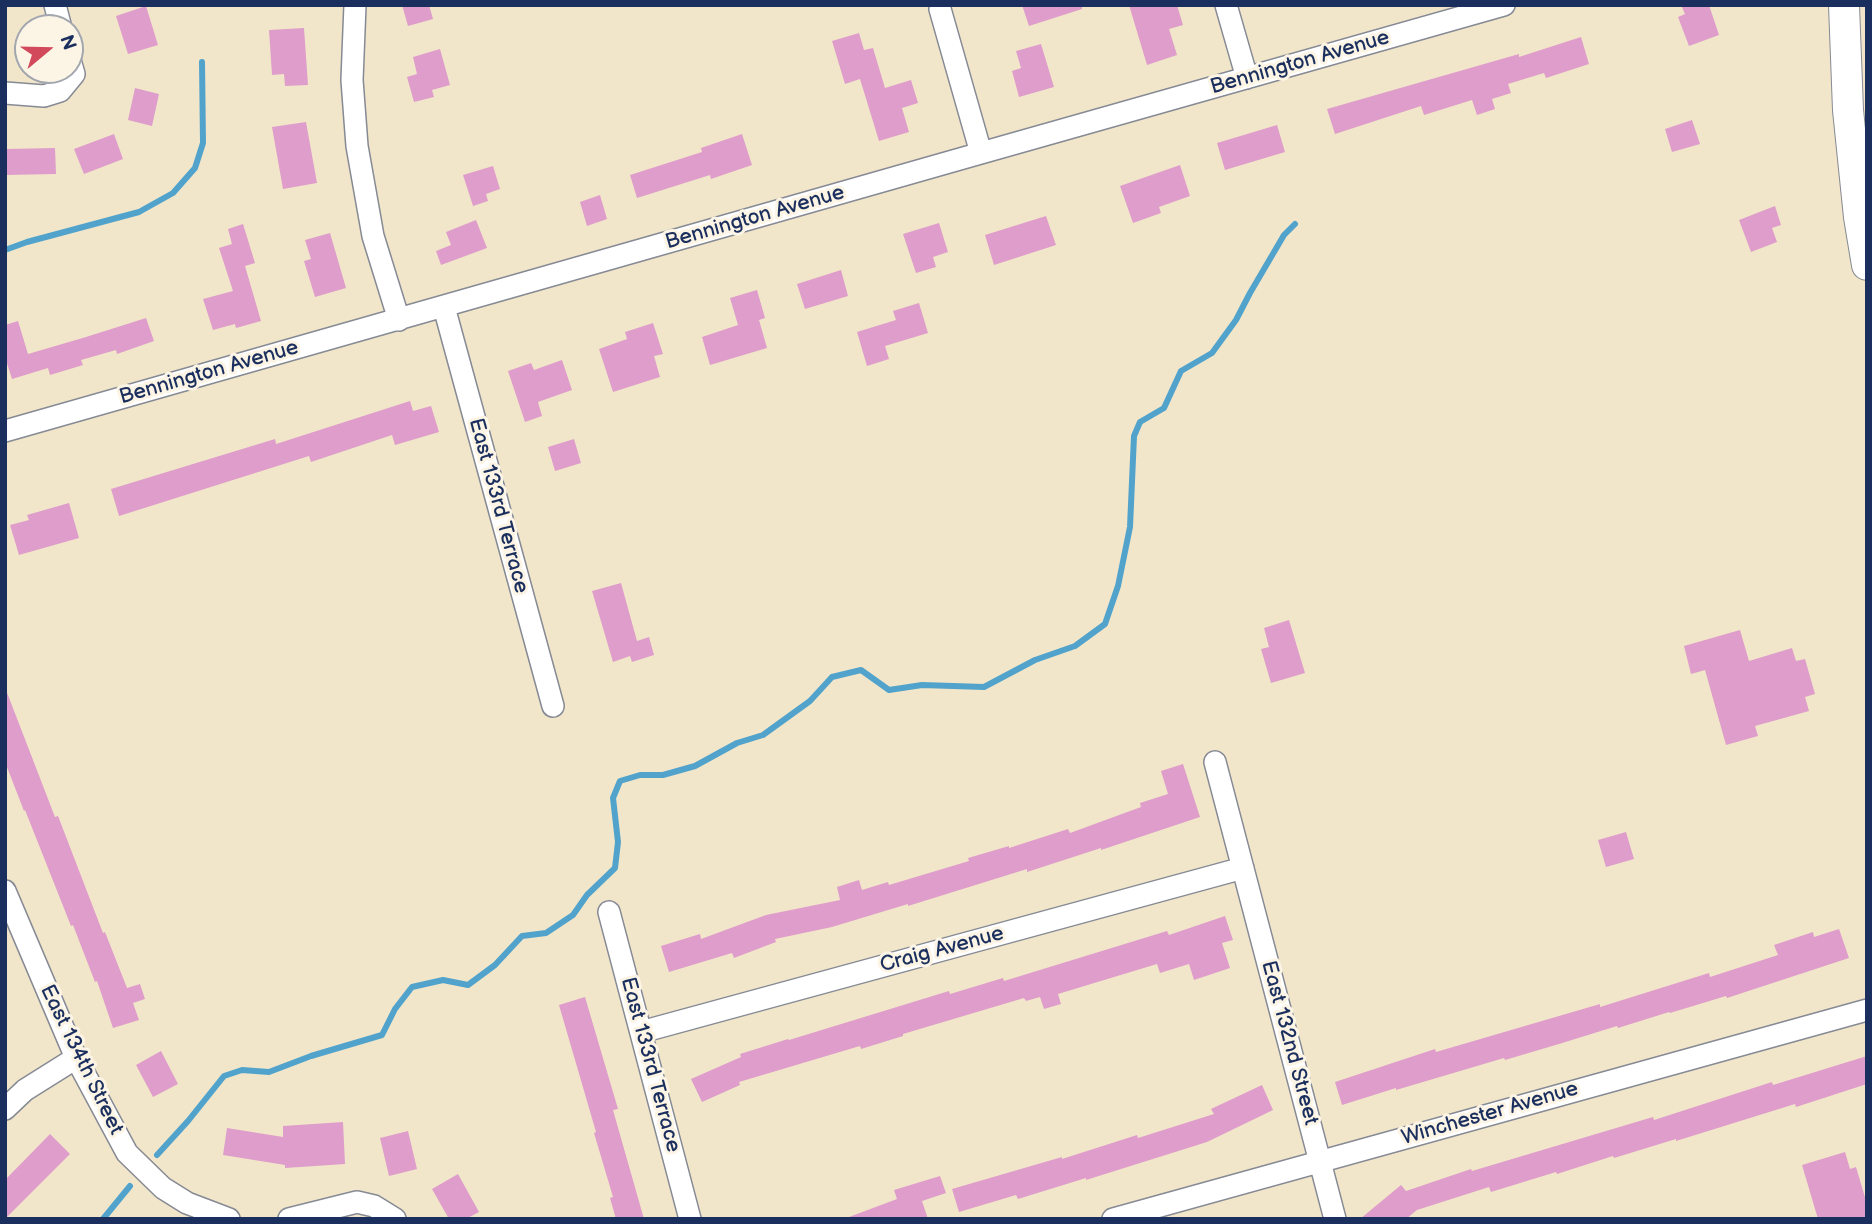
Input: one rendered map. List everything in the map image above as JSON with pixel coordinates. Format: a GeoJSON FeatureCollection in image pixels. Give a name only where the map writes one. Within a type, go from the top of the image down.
{"type":"FeatureCollection","features":[{"type":"Feature","properties":{"kind":"main road"},"geometry":{"type":"LineString","coordinates":[[1844,5],[1847,110],[1867,265]]}},
{"type":"Feature","properties":{"kind":"street"},"geometry":{"type":"LineString","coordinates":[[355,5],[352,80],[357,146],[373,236],[399,320]]}},
{"type":"Feature","properties":{"kind":"street"},"geometry":{"type":"LineString","coordinates":[[1226,5],[1247,78]]}},
{"type":"Feature","properties":{"kind":"street","name":"Bennington Avenue"},"geometry":{"type":"LineString","coordinates":[[5,431],[1504,5]]}},
{"type":"Feature","properties":{"kind":"street"},"geometry":{"type":"LineString","coordinates":[[940,9],[981,153]]}},
{"type":"Feature","properties":{"kind":"street"},"geometry":{"type":"LineString","coordinates":[[5,93],[44,96],[60,91],[64,84]]}},
{"type":"Feature","properties":{"kind":"street","name":"East 133rd Terrace"},"geometry":{"type":"LineString","coordinates":[[444,307],[553,706]]}},
{"type":"Feature","properties":{"kind":"street","name":"East 132nd Street"},"geometry":{"type":"LineString","coordinates":[[1215,762],[1335,1219]]}},
{"type":"Feature","properties":{"kind":"street","name":"Craig Avenue"},"geometry":{"type":"LineString","coordinates":[[641,1032],[1243,868]]}},
{"type":"Feature","properties":{"kind":"street","name":"East 134th Street"},"geometry":{"type":"LineString","coordinates":[[5,891],[76,1058],[127,1153],[163,1188],[187,1203],[229,1219]]}},
{"type":"Feature","properties":{"kind":"street","name":"East 133rd Terrace"},"geometry":{"type":"LineString","coordinates":[[609,912],[690,1219]]}},
{"type":"Feature","properties":{"kind":"street","name":"Winchester Avenue"},"geometry":{"type":"LineString","coordinates":[[1113,1219],[1867,1010]]}},
{"type":"Feature","properties":{"kind":"street"},"geometry":{"type":"LineString","coordinates":[[5,1109],[25,1090],[76,1058]]}},
{"type":"Feature","properties":{"kind":"street"},"geometry":{"type":"LineString","coordinates":[[289,1219],[357,1202],[374,1206],[395,1219]]}},
{"type":"Feature","properties":{"kind":"building"},"geometry":{"type":"Polygon","coordinates":[[[402,5],[429,5],[433,19],[408,26],[402,5]]]}},
{"type":"Feature","properties":{"kind":"building"},"geometry":{"type":"Polygon","coordinates":[[[1022,5],[1082,5],[1082,9],[1029,26],[1022,5]]]}},
{"type":"Feature","properties":{"kind":"building"},"geometry":{"type":"Polygon","coordinates":[[[1129,5],[1177,5],[1183,25],[1169,29],[1177,55],[1147,65],[1129,5]]]}},
{"type":"Feature","properties":{"kind":"building"},"geometry":{"type":"Polygon","coordinates":[[[1681,5],[1709,5],[1719,35],[1689,46],[1678,17],[1685,14],[1681,5]]]}},
{"type":"Feature","properties":{"kind":"building"},"geometry":{"type":"Polygon","coordinates":[[[146,6],[158,45],[128,54],[116,16],[146,6]]]}},
{"type":"Feature","properties":{"kind":"building"},"geometry":{"type":"Polygon","coordinates":[[[304,28],[308,85],[285,86],[284,74],[272,75],[269,30],[304,28]]]}},
{"type":"Feature","properties":{"kind":"building"},"geometry":{"type":"Polygon","coordinates":[[[859,33],[864,50],[873,48],[885,88],[911,80],[918,103],[902,108],[909,132],[879,141],[860,79],[845,84],[832,41],[859,33]]]}},
{"type":"Feature","properties":{"kind":"building"},"geometry":{"type":"Polygon","coordinates":[[[1581,37],[1589,64],[1546,78],[1544,73],[1508,84],[1511,93],[1492,99],[1495,109],[1477,115],[1472,100],[1424,115],[1421,106],[1335,134],[1327,109],[1519,54],[1519,57],[1581,37]]]}},
{"type":"Feature","properties":{"kind":"building"},"geometry":{"type":"Polygon","coordinates":[[[1041,44],[1054,87],[1019,97],[1012,71],[1021,68],[1016,51],[1041,44]]]}},
{"type":"Feature","properties":{"kind":"building"},"geometry":{"type":"Polygon","coordinates":[[[440,49],[450,85],[432,90],[434,97],[414,102],[407,77],[417,74],[413,57],[440,49]]]}},
{"type":"Feature","properties":{"kind":"building"},"geometry":{"type":"Polygon","coordinates":[[[135,88],[159,94],[152,126],[128,120],[135,88]]]}},
{"type":"Feature","properties":{"kind":"building"},"geometry":{"type":"Polygon","coordinates":[[[1692,120],[1700,144],[1672,152],[1665,129],[1692,120]]]}},
{"type":"Feature","properties":{"kind":"building"},"geometry":{"type":"Polygon","coordinates":[[[306,122],[317,183],[283,189],[272,127],[306,122]]]}},
{"type":"Feature","properties":{"kind":"building"},"geometry":{"type":"Polygon","coordinates":[[[1277,125],[1285,152],[1225,170],[1217,143],[1277,125]]]}},
{"type":"Feature","properties":{"kind":"building"},"geometry":{"type":"Polygon","coordinates":[[[114,134],[123,159],[84,174],[74,149],[114,134]]]}},
{"type":"Feature","properties":{"kind":"building"},"geometry":{"type":"Polygon","coordinates":[[[742,134],[752,165],[711,179],[710,175],[637,198],[630,175],[702,152],[701,148],[742,134]]]}},
{"type":"Feature","properties":{"kind":"building"},"geometry":{"type":"Polygon","coordinates":[[[55,148],[56,174],[5,175],[5,149],[55,148]]]}},
{"type":"Feature","properties":{"kind":"building"},"geometry":{"type":"Polygon","coordinates":[[[1180,165],[1190,196],[1159,207],[1161,213],[1133,223],[1120,186],[1180,165]]]}},
{"type":"Feature","properties":{"kind":"building"},"geometry":{"type":"Polygon","coordinates":[[[493,166],[500,189],[486,194],[488,201],[473,206],[463,175],[493,166]]]}},
{"type":"Feature","properties":{"kind":"building"},"geometry":{"type":"Polygon","coordinates":[[[600,195],[607,219],[587,226],[580,202],[600,195]]]}},
{"type":"Feature","properties":{"kind":"building"},"geometry":{"type":"Polygon","coordinates":[[[1775,206],[1781,225],[1772,228],[1777,242],[1751,252],[1739,220],[1775,206]]]}},
{"type":"Feature","properties":{"kind":"building"},"geometry":{"type":"Polygon","coordinates":[[[1046,216],[1056,245],[994,265],[985,235],[1046,216]]]}},
{"type":"Feature","properties":{"kind":"building"},"geometry":{"type":"Polygon","coordinates":[[[476,220],[487,248],[441,265],[436,251],[451,245],[446,232],[476,220]]]}},
{"type":"Feature","properties":{"kind":"building"},"geometry":{"type":"Polygon","coordinates":[[[939,223],[948,252],[933,257],[936,267],[916,273],[903,234],[939,223]]]}},
{"type":"Feature","properties":{"kind":"building"},"geometry":{"type":"Polygon","coordinates":[[[243,224],[255,263],[245,266],[261,321],[236,328],[235,324],[213,330],[203,299],[233,291],[219,248],[232,244],[228,229],[243,224]]]}},
{"type":"Feature","properties":{"kind":"building"},"geometry":{"type":"Polygon","coordinates":[[[330,233],[346,288],[315,297],[304,261],[311,259],[305,240],[330,233]]]}},
{"type":"Feature","properties":{"kind":"building"},"geometry":{"type":"Polygon","coordinates":[[[841,270],[848,296],[805,309],[797,284],[841,270]]]}},
{"type":"Feature","properties":{"kind":"building"},"geometry":{"type":"Polygon","coordinates":[[[757,290],[765,318],[759,320],[767,348],[710,365],[702,337],[738,325],[730,298],[757,290]]]}},
{"type":"Feature","properties":{"kind":"building"},"geometry":{"type":"Polygon","coordinates":[[[919,303],[928,333],[885,346],[889,359],[867,366],[857,332],[896,320],[893,311],[919,303]]]}},
{"type":"Feature","properties":{"kind":"building"},"geometry":{"type":"Polygon","coordinates":[[[146,318],[154,341],[117,354],[116,350],[81,360],[83,365],[50,375],[48,368],[12,379],[5,357],[5,325],[18,321],[28,354],[146,318]]]}},
{"type":"Feature","properties":{"kind":"building"},"geometry":{"type":"Polygon","coordinates":[[[653,323],[663,354],[654,356],[660,377],[613,392],[599,349],[627,339],[625,332],[653,323]]]}},
{"type":"Feature","properties":{"kind":"building"},"geometry":{"type":"Polygon","coordinates":[[[562,360],[572,390],[538,402],[542,416],[525,422],[508,371],[531,363],[534,370],[562,360]]]}},
{"type":"Feature","properties":{"kind":"building"},"geometry":{"type":"Polygon","coordinates":[[[410,401],[413,411],[431,406],[439,432],[395,445],[392,435],[311,462],[309,456],[119,516],[111,489],[275,439],[276,444],[410,401]]]}},
{"type":"Feature","properties":{"kind":"building"},"geometry":{"type":"Polygon","coordinates":[[[574,439],[581,463],[555,471],[548,447],[574,439]]]}},
{"type":"Feature","properties":{"kind":"building"},"geometry":{"type":"Polygon","coordinates":[[[69,503],[79,538],[19,555],[10,525],[29,520],[27,515],[69,503]]]}},
{"type":"Feature","properties":{"kind":"building"},"geometry":{"type":"Polygon","coordinates":[[[621,583],[637,641],[649,637],[654,655],[632,662],[630,656],[613,662],[592,591],[621,583]]]}},
{"type":"Feature","properties":{"kind":"building"},"geometry":{"type":"Polygon","coordinates":[[[1289,620],[1305,673],[1271,683],[1261,649],[1269,647],[1264,628],[1289,620]]]}},
{"type":"Feature","properties":{"kind":"building"},"geometry":{"type":"Polygon","coordinates":[[[1740,630],[1749,661],[1792,648],[1796,661],[1805,659],[1815,694],[1805,697],[1809,711],[1755,726],[1758,736],[1726,745],[1705,670],[1691,674],[1684,646],[1740,630]]]}},
{"type":"Feature","properties":{"kind":"building"},"geometry":{"type":"Polygon","coordinates":[[[6,690],[55,817],[58,816],[127,988],[140,984],[145,999],[133,1003],[139,1020],[113,1028],[97,981],[95,982],[24,811],[5,762],[6,690]]]}},
{"type":"Feature","properties":{"kind":"building"},"geometry":{"type":"Polygon","coordinates":[[[1183,764],[1200,817],[1027,872],[1027,869],[832,927],[775,939],[776,942],[734,958],[732,953],[669,972],[661,946],[700,934],[701,939],[766,915],[840,900],[837,887],[859,880],[862,890],[888,882],[889,885],[969,861],[968,858],[1068,829],[1070,833],[1168,794],[1161,771],[1183,764]]]}},
{"type":"Feature","properties":{"kind":"building"},"geometry":{"type":"Polygon","coordinates":[[[1626,832],[1634,859],[1606,867],[1598,840],[1626,832]]]}},
{"type":"Feature","properties":{"kind":"building"},"geometry":{"type":"Polygon","coordinates":[[[1225,916],[1233,940],[1222,943],[1230,968],[1194,980],[1189,964],[1160,973],[1157,964],[1058,994],[1061,1004],[1044,1009],[1040,997],[1026,1001],[1024,998],[861,1049],[860,1046],[739,1082],[740,1085],[702,1102],[691,1079],[741,1057],[740,1054],[788,1039],[949,991],[950,994],[1003,978],[1004,981],[1167,931],[1169,935],[1225,916]]]}},
{"type":"Feature","properties":{"kind":"building"},"geometry":{"type":"Polygon","coordinates":[[[1839,929],[1849,958],[1727,998],[1726,996],[1618,1028],[1617,1026],[1342,1105],[1335,1082],[1435,1049],[1436,1052],[1600,1004],[1600,1007],[1709,973],[1710,977],[1778,955],[1774,945],[1813,932],[1814,937],[1839,929]]]}},
{"type":"Feature","properties":{"kind":"building"},"geometry":{"type":"Polygon","coordinates":[[[585,997],[618,1109],[613,1110],[644,1219],[616,1219],[610,1198],[613,1197],[594,1133],[596,1132],[559,1005],[585,997]]]}},
{"type":"Feature","properties":{"kind":"building"},"geometry":{"type":"Polygon","coordinates":[[[161,1051],[178,1084],[153,1097],[136,1065],[161,1051]]]}},
{"type":"Feature","properties":{"kind":"building"},"geometry":{"type":"Polygon","coordinates":[[[1867,1056],[1867,1084],[1796,1107],[1795,1104],[1676,1141],[1614,1158],[1613,1156],[1491,1192],[1489,1187],[1417,1210],[1406,1219],[1360,1219],[1401,1185],[1406,1191],[1471,1169],[1472,1171],[1653,1117],[1654,1120],[1772,1082],[1773,1085],[1867,1056]]]}},
{"type":"Feature","properties":{"kind":"building"},"geometry":{"type":"Polygon","coordinates":[[[1262,1085],[1273,1110],[1207,1142],[1086,1180],[1018,1199],[1016,1195],[959,1212],[952,1189],[1137,1135],[1138,1138],[1214,1114],[1211,1109],[1262,1085]]]}},
{"type":"Feature","properties":{"kind":"building"},"geometry":{"type":"Polygon","coordinates":[[[343,1122],[345,1164],[285,1168],[285,1165],[223,1155],[227,1128],[283,1137],[283,1126],[343,1122]]]}},
{"type":"Feature","properties":{"kind":"building"},"geometry":{"type":"Polygon","coordinates":[[[408,1131],[417,1169],[389,1176],[380,1138],[408,1131]]]}},
{"type":"Feature","properties":{"kind":"building"},"geometry":{"type":"Polygon","coordinates":[[[50,1134],[70,1154],[5,1219],[5,1180],[50,1134]]]}},
{"type":"Feature","properties":{"kind":"building"},"geometry":{"type":"Polygon","coordinates":[[[1845,1152],[1850,1169],[1856,1167],[1867,1204],[1867,1219],[1818,1219],[1802,1165],[1845,1152]]]}},
{"type":"Feature","properties":{"kind":"building"},"geometry":{"type":"Polygon","coordinates":[[[458,1174],[479,1212],[466,1219],[449,1219],[432,1189],[458,1174]]]}},
{"type":"Feature","properties":{"kind":"building"},"geometry":{"type":"Polygon","coordinates":[[[940,1176],[946,1193],[922,1201],[928,1219],[849,1219],[897,1199],[894,1190],[940,1176]]]}},
{"type":"Feature","properties":{"kind":"waterway"},"geometry":{"type":"LineString","coordinates":[[5,250],[139,212],[173,193],[195,168],[203,143],[202,62]]}},
{"type":"Feature","properties":{"kind":"waterway"},"geometry":{"type":"LineString","coordinates":[[157,1155],[224,1076],[242,1070],[269,1072],[311,1056],[382,1035],[395,1009],[412,987],[443,980],[468,985],[495,965],[522,936],[546,933],[573,915],[587,895],[615,868],[618,842],[613,798],[620,781],[640,775],[663,775],[695,766],[737,743],[763,735],[810,701],[832,677],[861,670],[889,690],[922,685],[984,687],[1035,660],[1075,646],[1105,624],[1118,586],[1130,527],[1134,436],[1140,422],[1164,408],[1181,371],[1212,353],[1236,320],[1284,235],[1295,224]]}},
{"type":"Feature","properties":{"kind":"waterway"},"geometry":{"type":"LineString","coordinates":[[103,1219],[130,1186]]}}]}
